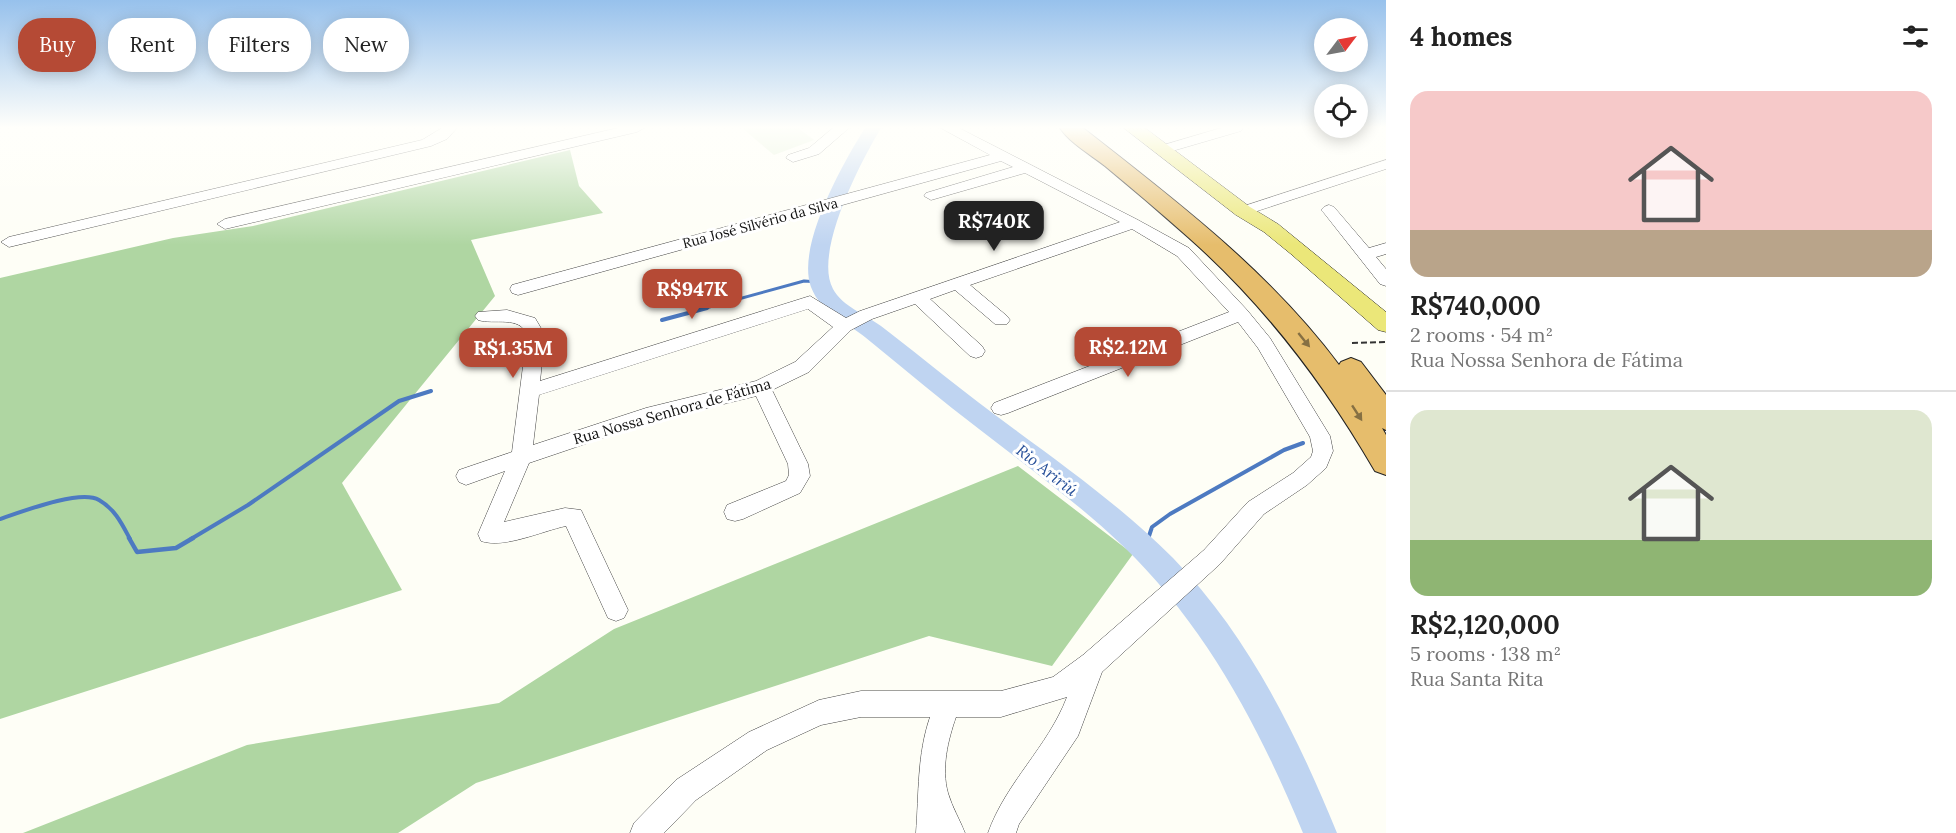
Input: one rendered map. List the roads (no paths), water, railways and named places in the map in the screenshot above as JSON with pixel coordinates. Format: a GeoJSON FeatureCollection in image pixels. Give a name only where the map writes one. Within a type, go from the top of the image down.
{"type":"FeatureCollection","features":[{"type":"Feature","properties":{"kind":"highway"},"geometry":{"type":"LineString","coordinates":[[1118,167],[1204,236],[1267,297],[1324,366],[1360,418],[1386,462]]}},
{"type":"Feature","properties":{"kind":"highway"},"geometry":{"type":"LineString","coordinates":[[1139,167],[1190,207],[1266,274],[1328,340],[1386,418]]}},
{"type":"Feature","properties":{"kind":"main road"},"geometry":{"type":"LineString","coordinates":[[1184,167],[1243,212],[1298,249],[1386,324]]}},
{"type":"Feature","properties":{"kind":"street"},"geometry":{"type":"LineString","coordinates":[[9,242],[318,167]]}},
{"type":"Feature","properties":{"kind":"street"},"geometry":{"type":"LineString","coordinates":[[225,224],[470,167]]}},
{"type":"Feature","properties":{"kind":"street","name":"Rua José Silvério da Silva"},"geometry":{"type":"LineString","coordinates":[[518,289],[963,167]]}},
{"type":"Feature","properties":{"kind":"street"},"geometry":{"type":"LineString","coordinates":[[1243,212],[1377,167]]}},
{"type":"Feature","properties":{"kind":"street"},"geometry":{"type":"LineString","coordinates":[[644,833],[686,790],[758,741],[819,712],[861,704],[1001,704],[1059,688],[1092,664],[1212,557],[1256,508],[1300,479],[1319,462],[1323,451],[1320,436],[1264,343],[1241,314],[1183,252],[1172,244],[1026,168],[931,196]]}},
{"type":"Feature","properties":{"kind":"street"},"geometry":{"type":"LineString","coordinates":[[1329,210],[1386,280]]}},
{"type":"Feature","properties":{"kind":"street","name":"Rua Nossa Senhora de Fátima"},"geometry":{"type":"LineString","coordinates":[[466,476],[656,414],[761,387],[802,367],[854,321],[916,297],[1133,223]]}},
{"type":"Feature","properties":{"kind":"street"},"geometry":{"type":"LineString","coordinates":[[1366,255],[1386,248]]}},
{"type":"Feature","properties":{"kind":"street"},"geometry":{"type":"LineString","coordinates":[[957,283],[1000,320]]}},
{"type":"Feature","properties":{"kind":"street"},"geometry":{"type":"LineString","coordinates":[[916,297],[976,351]]}},
{"type":"Feature","properties":{"kind":"street"},"geometry":{"type":"LineString","coordinates":[[530,391],[810,302],[854,321]]}},
{"type":"Feature","properties":{"kind":"street"},"geometry":{"type":"LineString","coordinates":[[1002,408],[1241,314]]}},
{"type":"Feature","properties":{"kind":"street"},"geometry":{"type":"LineString","coordinates":[[484,316],[527,320],[532,324],[536,335],[522,457],[500,503],[489,534],[573,517],[616,610]]}},
{"type":"Feature","properties":{"kind":"street"},"geometry":{"type":"LineString","coordinates":[[735,512],[793,487],[800,476],[798,464],[761,387]]}},
{"type":"Feature","properties":{"kind":"street"},"geometry":{"type":"LineString","coordinates":[[1002,833],[1008,816],[1069,727],[1092,664]]}},
{"type":"Feature","properties":{"kind":"street"},"geometry":{"type":"LineString","coordinates":[[930,833],[933,791],[932,759],[936,734],[947,705]]}},
{"type":"Feature","properties":{"kind":"street"},"geometry":{"type":"LineString","coordinates":[[933,791],[951,833]]}},
{"type":"Feature","properties":{"kind":"waterway","name":"Rio Aririú"},"geometry":{"type":"LineString","coordinates":[[851,167],[834,203],[821,247],[818,267],[824,292],[835,306],[874,332],[956,399],[1093,503],[1164,568],[1219,637],[1242,674],[1284,752],[1320,833]]}},
{"type":"Feature","properties":{"kind":"waterway"},"geometry":{"type":"LineString","coordinates":[[702,309],[804,281],[819,282]]}},
{"type":"Feature","properties":{"kind":"waterway"},"geometry":{"type":"LineString","coordinates":[[662,320],[707,308]]}},
{"type":"Feature","properties":{"kind":"waterway"},"geometry":{"type":"LineString","coordinates":[[191,539],[248,505],[399,401],[431,391]]}},
{"type":"Feature","properties":{"kind":"waterway"},"geometry":{"type":"LineString","coordinates":[[1148,539],[1152,527],[1170,514],[1284,450],[1303,443]]}},
{"type":"Feature","properties":{"kind":"waterway"},"geometry":{"type":"LineString","coordinates":[[0,519],[65,499],[90,497],[99,500],[118,517],[130,539]]}},
{"type":"Feature","properties":{"kind":"waterway"},"geometry":{"type":"LineString","coordinates":[[129,538],[137,552],[176,548],[193,538]]}},
{"type":"Feature","properties":{"kind":"waterway"},"geometry":{"type":"LineString","coordinates":[[1144,549],[1148,538]]}}]}
